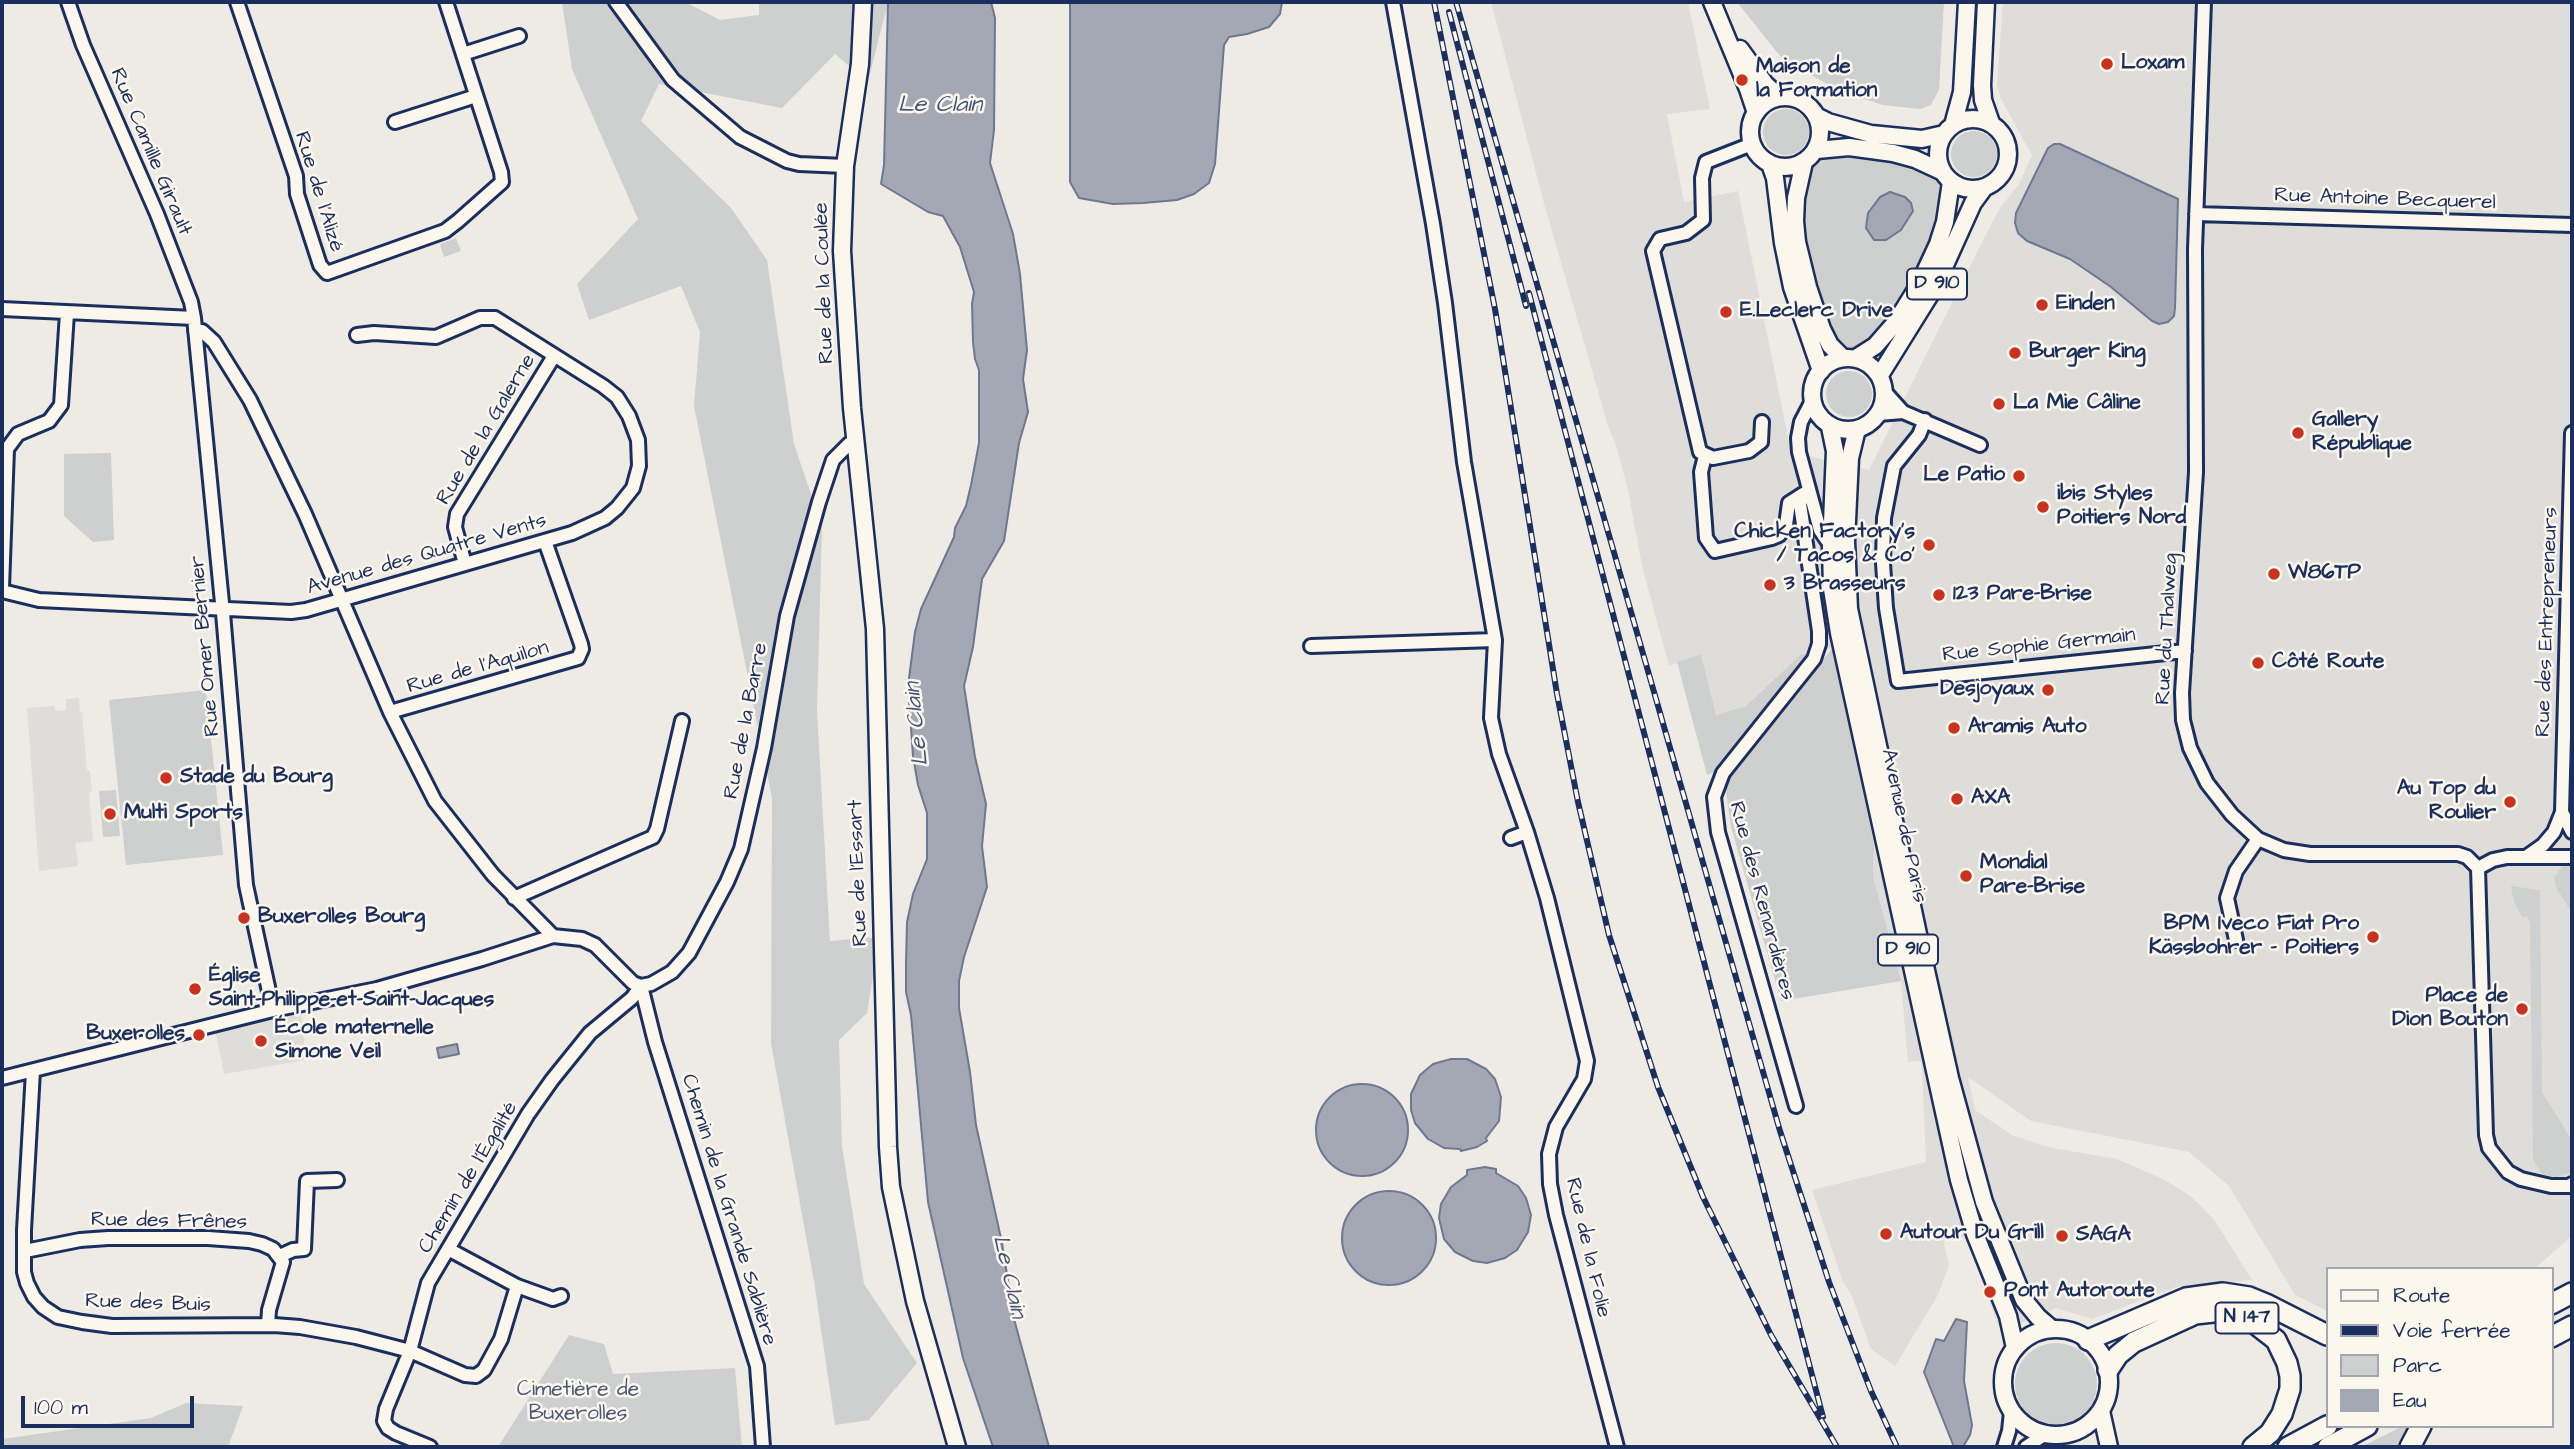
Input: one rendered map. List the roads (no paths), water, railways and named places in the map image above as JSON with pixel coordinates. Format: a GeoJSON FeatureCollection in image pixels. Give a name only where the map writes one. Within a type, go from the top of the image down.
{"type":"FeatureCollection","features":[{"type":"Feature","properties":{"kind":"highway"},"geometry":{"type":"LineString","coordinates":[[2553,1294],[2572,1284]]}},
{"type":"Feature","properties":{"kind":"highway"},"geometry":{"type":"LineString","coordinates":[[2088,1339],[2186,1298],[2223,1293],[2249,1297],[2326,1334]]}},
{"type":"Feature","properties":{"kind":"highway"},"geometry":{"type":"LineString","coordinates":[[2553,1303],[2572,1293]]}},
{"type":"Feature","properties":{"kind":"highway","name":"N 147"},"geometry":{"type":"LineString","coordinates":[[2108,1370],[2118,1355],[2134,1342],[2195,1314],[2222,1311],[2249,1319],[2268,1331],[2276,1340],[2290,1376],[2290,1389],[2282,1414],[2270,1433],[2253,1447]]}},
{"type":"Feature","properties":{"kind":"highway"},"geometry":{"type":"LineString","coordinates":[[2553,1325],[2572,1315]]}},
{"type":"Feature","properties":{"kind":"highway"},"geometry":{"type":"LineString","coordinates":[[2553,1336],[2572,1326]]}},
{"type":"Feature","properties":{"kind":"highway"},"geometry":{"type":"LineString","coordinates":[[2288,1447],[2326,1427]]}},
{"type":"Feature","properties":{"kind":"highway"},"geometry":{"type":"LineString","coordinates":[[2328,1447],[2363,1428]]}},
{"type":"Feature","properties":{"kind":"highway"},"geometry":{"type":"LineString","coordinates":[[2410,1447],[2420,1428]]}},
{"type":"Feature","properties":{"kind":"main road","name":"Rue de la Coulée"},"geometry":{"type":"LineString","coordinates":[[855,442],[842,251],[845,166],[860,64],[863,2]]}},
{"type":"Feature","properties":{"kind":"main road"},"geometry":{"type":"LineString","coordinates":[[1947,177],[1938,153],[1962,92],[1967,2]]}},
{"type":"Feature","properties":{"kind":"main road"},"geometry":{"type":"LineString","coordinates":[[1817,150],[1849,148],[1882,151],[1915,159],[1961,187],[1972,190],[1984,188],[2001,177],[2008,158],[2005,138],[1991,123],[1983,100],[1986,2]]}},
{"type":"Feature","properties":{"kind":"main road"},"geometry":{"type":"LineString","coordinates":[[1713,5],[1750,65],[1779,97]]}},
{"type":"Feature","properties":{"kind":"main road"},"geometry":{"type":"LineString","coordinates":[[1713,5],[1756,113]]}},
{"type":"Feature","properties":{"kind":"main road"},"geometry":{"type":"LineString","coordinates":[[1816,116],[1820,133],[1817,150],[1804,162],[1787,168],[1770,164],[1752,144],[1750,128],[1756,113],[1765,104],[1779,97],[1794,98],[1828,122],[1871,134],[1922,139],[1972,119],[1991,123]]}},
{"type":"Feature","properties":{"kind":"main road"},"geometry":{"type":"LineString","coordinates":[[1804,162],[1796,198],[1797,242],[1822,329],[1830,345],[1849,358],[1870,364],[1880,375],[1885,392],[1878,414],[1857,429],[1844,430],[1830,427],[1818,415],[1812,401],[1813,384],[1830,362],[1849,358]]}},
{"type":"Feature","properties":{"kind":"main road"},"geometry":{"type":"LineString","coordinates":[[1770,164],[1775,178],[1783,243],[1792,287],[1821,371]]}},
{"type":"Feature","properties":{"kind":"main road","name":"D 910"},"geometry":{"type":"LineString","coordinates":[[1849,358],[1875,345],[1889,330],[1919,285],[1945,222],[1947,177]]}},
{"type":"Feature","properties":{"kind":"main road","name":"D 910"},"geometry":{"type":"LineString","coordinates":[[1880,375],[1937,285],[1973,203],[1984,188]]}},
{"type":"Feature","properties":{"kind":"main road","name":"Avenue de Paris"},"geometry":{"type":"LineString","coordinates":[[1830,427],[1835,451],[1832,589],[1839,633],[1936,1083],[1968,1212],[2008,1316],[2015,1348]]}},
{"type":"Feature","properties":{"kind":"main road","name":"Avenue de Paris"},"geometry":{"type":"LineString","coordinates":[[1857,429],[1850,458],[1846,541],[1849,609],[1919,939],[1950,1078],[1984,1202],[2024,1300],[2052,1329]]}},
{"type":"Feature","properties":{"kind":"main road","name":"Rue de l'Essart"},"geometry":{"type":"LineString","coordinates":[[855,442],[874,629],[891,1186],[915,1301],[957,1447]]}},
{"type":"Feature","properties":{"kind":"main road"},"geometry":{"type":"LineString","coordinates":[[2052,1329],[2088,1339],[2098,1349],[2108,1370],[2109,1392],[2101,1411],[2085,1427],[2063,1435],[2044,1435],[2022,1424],[2011,1412],[2004,1398],[2003,1373],[2015,1348],[2026,1338],[2052,1329]]}},
{"type":"Feature","properties":{"kind":"main road"},"geometry":{"type":"LineString","coordinates":[[2101,1411],[2109,1447]]}},
{"type":"Feature","properties":{"kind":"main road"},"geometry":{"type":"LineString","coordinates":[[2063,1435],[2078,1447]]}},
{"type":"Feature","properties":{"kind":"street","name":"Rue Camille Girault"},"geometry":{"type":"LineString","coordinates":[[68,2],[83,45],[157,214],[191,302],[195,324]]}},
{"type":"Feature","properties":{"kind":"street","name":"Rue de l'Alizé"},"geometry":{"type":"LineString","coordinates":[[237,2],[296,176],[297,194],[324,272],[332,272],[445,231],[497,188],[503,177],[446,2]]}},
{"type":"Feature","properties":{"kind":"street"},"geometry":{"type":"LineString","coordinates":[[616,2],[673,80],[732,131],[776,157],[799,164],[845,166]]}},
{"type":"Feature","properties":{"kind":"street","name":"Rue de la Folie"},"geometry":{"type":"LineString","coordinates":[[1393,2],[1437,250],[1464,462],[1495,640],[1491,718],[1499,754],[1535,858],[1587,1062],[1584,1079],[1556,1127],[1549,1154],[1550,1184],[1618,1447]]}},
{"type":"Feature","properties":{"kind":"street","name":"Rue du Thalweg"},"geometry":{"type":"LineString","coordinates":[[2204,2],[2196,214],[2196,472],[2183,720],[2190,748],[2207,783],[2232,815],[2258,839],[2284,850],[2310,854],[2458,854],[2467,857],[2478,868]]}},
{"type":"Feature","properties":{"kind":"street"},"geometry":{"type":"LineString","coordinates":[[463,54],[519,36]]}},
{"type":"Feature","properties":{"kind":"street"},"geometry":{"type":"LineString","coordinates":[[395,121],[476,96]]}},
{"type":"Feature","properties":{"kind":"street"},"geometry":{"type":"LineString","coordinates":[[1752,144],[1706,162],[1702,178],[1703,220],[1686,233],[1660,239],[1653,251],[1698,445],[1705,456],[1713,458],[1756,447],[1763,434],[1762,422]]}},
{"type":"Feature","properties":{"kind":"street","name":"Rue Antoine Becquerel"},"geometry":{"type":"LineString","coordinates":[[2196,214],[2572,225]]}},
{"type":"Feature","properties":{"kind":"street"},"geometry":{"type":"LineString","coordinates":[[2,309],[195,324],[214,342],[240,382],[299,502],[390,712],[440,809],[474,854],[553,936]]}},
{"type":"Feature","properties":{"kind":"street"},"geometry":{"type":"LineString","coordinates":[[2,590],[7,449],[18,434],[48,421],[61,405],[66,313]]}},
{"type":"Feature","properties":{"kind":"street","name":"Avenue des Quatre Vents"},"geometry":{"type":"LineString","coordinates":[[2,590],[39,600],[291,612],[343,600],[590,526],[605,518],[627,497],[638,476],[638,440],[634,426],[622,405],[603,386],[492,317],[480,318],[436,337],[374,333],[358,335]]}},
{"type":"Feature","properties":{"kind":"street","name":"Rue Omer Bernier"},"geometry":{"type":"LineString","coordinates":[[195,324],[246,885],[273,1010]]}},
{"type":"Feature","properties":{"kind":"street","name":"Rue de la Galerne"},"geometry":{"type":"LineString","coordinates":[[465,564],[455,527],[457,514],[554,356]]}},
{"type":"Feature","properties":{"kind":"street"},"geometry":{"type":"LineString","coordinates":[[1885,392],[1903,412]]}},
{"type":"Feature","properties":{"kind":"street","name":"Rue des Renardières"},"geometry":{"type":"LineString","coordinates":[[1812,401],[1801,422],[1798,438],[1806,492],[1820,530],[1831,546]]}},
{"type":"Feature","properties":{"kind":"street"},"geometry":{"type":"LineString","coordinates":[[1878,414],[1903,412],[1980,444]]}},
{"type":"Feature","properties":{"kind":"street","name":"Rue Sophie Germain"},"geometry":{"type":"LineString","coordinates":[[1925,420],[1919,435],[1894,466],[1884,518],[1886,608],[1898,681],[2185,651]]}},
{"type":"Feature","properties":{"kind":"street","name":"Rue des Entrepreneurs"},"geometry":{"type":"LineString","coordinates":[[2562,811],[2572,433]]}},
{"type":"Feature","properties":{"kind":"street","name":"Rue de la Barre"},"geometry":{"type":"LineString","coordinates":[[641,986],[651,984],[672,972],[689,953],[732,871],[740,849],[764,748],[788,616],[819,502],[833,460],[855,442]]}},
{"type":"Feature","properties":{"kind":"street"},"geometry":{"type":"LineString","coordinates":[[1705,456],[1701,472],[1706,538],[1715,551],[1779,535],[1786,525],[1789,503],[1806,492]]}},
{"type":"Feature","properties":{"kind":"street","name":"Rue des Renardières"},"geometry":{"type":"LineString","coordinates":[[1797,1106],[1722,845],[1714,797],[1719,779],[1814,659],[1819,644],[1816,605],[1800,510],[1806,492]]}},
{"type":"Feature","properties":{"kind":"street","name":"Rue de l'Aquilon"},"geometry":{"type":"LineString","coordinates":[[390,712],[578,658],[581,644],[545,541]]}},
{"type":"Feature","properties":{"kind":"street"},"geometry":{"type":"LineString","coordinates":[[1311,646],[1495,640]]}},
{"type":"Feature","properties":{"kind":"street"},"geometry":{"type":"LineString","coordinates":[[514,898],[653,837],[682,721]]}},
{"type":"Feature","properties":{"kind":"street"},"geometry":{"type":"LineString","coordinates":[[2562,811],[2572,832]]}},
{"type":"Feature","properties":{"kind":"street"},"geometry":{"type":"LineString","coordinates":[[2526,857],[2543,845],[2554,832],[2562,811]]}},
{"type":"Feature","properties":{"kind":"street"},"geometry":{"type":"LineString","coordinates":[[1511,838],[1527,832]]}},
{"type":"Feature","properties":{"kind":"street"},"geometry":{"type":"LineString","coordinates":[[2236,940],[2227,898],[2236,871],[2258,839]]}},
{"type":"Feature","properties":{"kind":"street"},"geometry":{"type":"LineString","coordinates":[[2571,1186],[2536,1184],[2521,1179],[2508,1172],[2489,1148],[2486,1135],[2478,868],[2493,860],[2572,857]]}},
{"type":"Feature","properties":{"kind":"street"},"geometry":{"type":"LineString","coordinates":[[2,1078],[273,1010],[377,989],[553,936],[582,939],[595,945],[633,983],[641,986]]}},
{"type":"Feature","properties":{"kind":"street","name":"Chemin de l'Égalité"},"geometry":{"type":"LineString","coordinates":[[430,1447],[396,1433],[388,1428],[384,1421],[386,1409],[410,1352],[428,1283],[528,1114],[557,1073],[590,1033],[632,998],[641,986]]}},
{"type":"Feature","properties":{"kind":"street","name":"Chemin de la Grande Sablière"},"geometry":{"type":"LineString","coordinates":[[641,986],[655,1042],[757,1366],[763,1447]]}},
{"type":"Feature","properties":{"kind":"street","name":"Rue des Buis"},"geometry":{"type":"LineString","coordinates":[[33,1071],[25,1251],[27,1283],[43,1307],[58,1317],[112,1326],[268,1325],[313,1329],[410,1352],[465,1375],[476,1376],[484,1370],[501,1339],[517,1286]]}},
{"type":"Feature","properties":{"kind":"street"},"geometry":{"type":"LineString","coordinates":[[268,1325],[270,1301],[282,1271],[283,1262],[280,1256],[293,1250],[304,1249],[307,1181],[337,1180]]}},
{"type":"Feature","properties":{"kind":"street","name":"Rue des Frênes"},"geometry":{"type":"LineString","coordinates":[[25,1251],[80,1240],[108,1238],[208,1238],[249,1241],[273,1249],[280,1256]]}},
{"type":"Feature","properties":{"kind":"street"},"geometry":{"type":"LineString","coordinates":[[448,1249],[517,1286],[553,1299],[561,1296]]}},
{"type":"Feature","properties":{"kind":"street"},"geometry":{"type":"LineString","coordinates":[[2004,1447],[2011,1412]]}},
{"type":"Feature","properties":{"kind":"street"},"geometry":{"type":"LineString","coordinates":[[2026,1447],[2044,1435]]}},
{"type":"Feature","properties":{"kind":"water","name":"Le Clain"},"geometry":{"type":"Polygon","coordinates":[[[888,2],[991,2],[995,18],[994,130],[990,163],[1013,234],[1020,274],[1027,350],[1023,379],[1028,412],[1019,443],[1004,541],[982,579],[973,647],[964,686],[975,757],[986,804],[982,846],[987,887],[964,957],[959,981],[959,1008],[976,1125],[1002,1243],[1014,1319],[1049,1447],[993,1447],[963,1358],[928,1202],[911,1015],[906,992],[907,922],[913,894],[927,859],[927,813],[913,756],[908,686],[921,609],[954,537],[971,485],[979,443],[979,370],[973,342],[974,292],[960,247],[943,216],[928,212],[881,184],[884,165],[888,2]]]}},
{"type":"Feature","properties":{"kind":"water"},"geometry":{"type":"Polygon","coordinates":[[[1070,2],[1282,2],[1280,14],[1269,27],[1229,37],[1224,45],[1215,164],[1209,183],[1194,194],[1177,200],[1143,203],[1113,204],[1079,198],[1070,182],[1070,2]]]}},
{"type":"Feature","properties":{"kind":"water"},"geometry":{"type":"Polygon","coordinates":[[[2060,144],[2178,199],[2175,308],[2174,316],[2168,322],[2159,324],[2152,321],[2111,287],[2070,259],[2027,241],[2018,233],[2016,213],[2048,148],[2060,144]]]}},
{"type":"Feature","properties":{"kind":"water"},"geometry":{"type":"Polygon","coordinates":[[[1890,192],[1905,197],[1911,203],[1913,211],[1901,230],[1886,240],[1874,240],[1866,228],[1868,213],[1880,197],[1890,192]]]}},
{"type":"Feature","properties":{"kind":"water"},"geometry":{"type":"Polygon","coordinates":[[[457,1044],[459,1054],[439,1058],[437,1048],[457,1044]]]}},
{"type":"Feature","properties":{"kind":"water"},"geometry":{"type":"Polygon","coordinates":[[[1451,1059],[1467,1059],[1486,1069],[1495,1079],[1501,1097],[1499,1121],[1486,1138],[1487,1141],[1461,1151],[1444,1148],[1428,1139],[1415,1123],[1411,1110],[1411,1094],[1420,1075],[1433,1064],[1451,1059]]]}},
{"type":"Feature","properties":{"kind":"water"},"geometry":{"type":"Polygon","coordinates":[[[1362,1084],[1380,1087],[1395,1097],[1405,1112],[1408,1130],[1405,1148],[1395,1163],[1380,1173],[1362,1176],[1344,1173],[1329,1163],[1319,1148],[1316,1130],[1319,1112],[1329,1097],[1344,1087],[1362,1084]]]}},
{"type":"Feature","properties":{"kind":"water"},"geometry":{"type":"Polygon","coordinates":[[[1485,1167],[1496,1169],[1496,1173],[1518,1186],[1526,1198],[1531,1215],[1528,1232],[1517,1250],[1505,1258],[1487,1263],[1473,1261],[1455,1252],[1444,1239],[1439,1218],[1441,1204],[1451,1187],[1467,1175],[1467,1170],[1485,1167]]]}},
{"type":"Feature","properties":{"kind":"water"},"geometry":{"type":"Polygon","coordinates":[[[1389,1191],[1407,1195],[1422,1205],[1432,1220],[1436,1238],[1432,1256],[1422,1271],[1407,1281],[1389,1285],[1371,1281],[1356,1271],[1346,1256],[1342,1238],[1346,1220],[1356,1205],[1371,1195],[1389,1191]]]}},
{"type":"Feature","properties":{"kind":"water"},"geometry":{"type":"Polygon","coordinates":[[[1956,1319],[1967,1322],[1964,1381],[1972,1425],[1963,1447],[1954,1447],[1924,1372],[1936,1339],[1944,1341],[1956,1319]]]}},
{"type":"Feature","properties":{"kind":"railway"},"geometry":{"type":"LineString","coordinates":[[1434,2],[1495,309],[1557,694],[1578,802],[1609,935],[1658,1087],[1703,1197],[1771,1335],[1837,1447]]}},
{"type":"Feature","properties":{"kind":"railway"},"geometry":{"type":"LineString","coordinates":[[1456,2],[1780,1131],[1829,1282],[1871,1391],[1897,1447]]}},
{"type":"Feature","properties":{"kind":"railway"},"geometry":{"type":"LineString","coordinates":[[1449,12],[1526,306]]}},
{"type":"Feature","properties":{"kind":"railway"},"geometry":{"type":"LineString","coordinates":[[1529,293],[1823,1417]]}},
{"type":"Feature","properties":{"kind":"place","name":"Loxam"},"geometry":{"type":"Point","coordinates":[2107,64]}},
{"type":"Feature","properties":{"kind":"place","name":"Maison de la Formation"},"geometry":{"type":"Point","coordinates":[1742,80]}},
{"type":"Feature","properties":{"kind":"place","name":"Einden"},"geometry":{"type":"Point","coordinates":[2042,305]}},
{"type":"Feature","properties":{"kind":"place","name":"E.Leclerc Drive"},"geometry":{"type":"Point","coordinates":[1726,312]}},
{"type":"Feature","properties":{"kind":"place","name":"Burger King"},"geometry":{"type":"Point","coordinates":[2015,353]}},
{"type":"Feature","properties":{"kind":"place","name":"La Mie Câline"},"geometry":{"type":"Point","coordinates":[1999,404]}},
{"type":"Feature","properties":{"kind":"place","name":"Gallery République"},"geometry":{"type":"Point","coordinates":[2298,433]}},
{"type":"Feature","properties":{"kind":"place","name":"Le Patio"},"geometry":{"type":"Point","coordinates":[2019,476]}},
{"type":"Feature","properties":{"kind":"place","name":"ibis Styles Poitiers Nord"},"geometry":{"type":"Point","coordinates":[2043,507]}},
{"type":"Feature","properties":{"kind":"place","name":"Chicken Factory's / Tacos & Co'"},"geometry":{"type":"Point","coordinates":[1929,545]}},
{"type":"Feature","properties":{"kind":"place","name":"W86TP"},"geometry":{"type":"Point","coordinates":[2274,574]}},
{"type":"Feature","properties":{"kind":"place","name":"3 Brasseurs"},"geometry":{"type":"Point","coordinates":[1770,585]}},
{"type":"Feature","properties":{"kind":"place","name":"123 Pare-Brise"},"geometry":{"type":"Point","coordinates":[1939,595]}},
{"type":"Feature","properties":{"kind":"place","name":"Côté Route"},"geometry":{"type":"Point","coordinates":[2258,663]}},
{"type":"Feature","properties":{"kind":"place","name":"Desjoyaux"},"geometry":{"type":"Point","coordinates":[2048,690]}},
{"type":"Feature","properties":{"kind":"place","name":"Aramis Auto"},"geometry":{"type":"Point","coordinates":[1954,728]}},
{"type":"Feature","properties":{"kind":"place","name":"Stade du Bourg"},"geometry":{"type":"Point","coordinates":[166,778]}},
{"type":"Feature","properties":{"kind":"place","name":"AXA"},"geometry":{"type":"Point","coordinates":[1957,799]}},
{"type":"Feature","properties":{"kind":"place","name":"Au Top du Roulier"},"geometry":{"type":"Point","coordinates":[2510,802]}},
{"type":"Feature","properties":{"kind":"place","name":"Multi Sports"},"geometry":{"type":"Point","coordinates":[110,814]}},
{"type":"Feature","properties":{"kind":"place","name":"Mondial Pare-Brise"},"geometry":{"type":"Point","coordinates":[1966,876]}},
{"type":"Feature","properties":{"kind":"place","name":"Buxerolles Bourg"},"geometry":{"type":"Point","coordinates":[244,918]}},
{"type":"Feature","properties":{"kind":"place","name":"BPM Iveco Fiat Pro Kässbohrer - Poitiers"},"geometry":{"type":"Point","coordinates":[2373,937]}},
{"type":"Feature","properties":{"kind":"place","name":"Église Saint-Philippe-et-Saint-Jacques"},"geometry":{"type":"Point","coordinates":[195,989]}},
{"type":"Feature","properties":{"kind":"place","name":"Place de Dion Bouton"},"geometry":{"type":"Point","coordinates":[2522,1009]}},
{"type":"Feature","properties":{"kind":"place","name":"Buxerolles"},"geometry":{"type":"Point","coordinates":[199,1035]}},
{"type":"Feature","properties":{"kind":"place","name":"École maternelle Simone Veil"},"geometry":{"type":"Point","coordinates":[261,1041]}},
{"type":"Feature","properties":{"kind":"place","name":"Autour Du Grill"},"geometry":{"type":"Point","coordinates":[1886,1234]}},
{"type":"Feature","properties":{"kind":"place","name":"SAGA"},"geometry":{"type":"Point","coordinates":[2062,1236]}},
{"type":"Feature","properties":{"kind":"place","name":"Pont Autoroute"},"geometry":{"type":"Point","coordinates":[1990,1292]}},
{"type":"Feature","properties":{"kind":"park label","name":"Cimetière de Buxerolles"},"geometry":{"type":"Point","coordinates":[578,1403]}}]}
